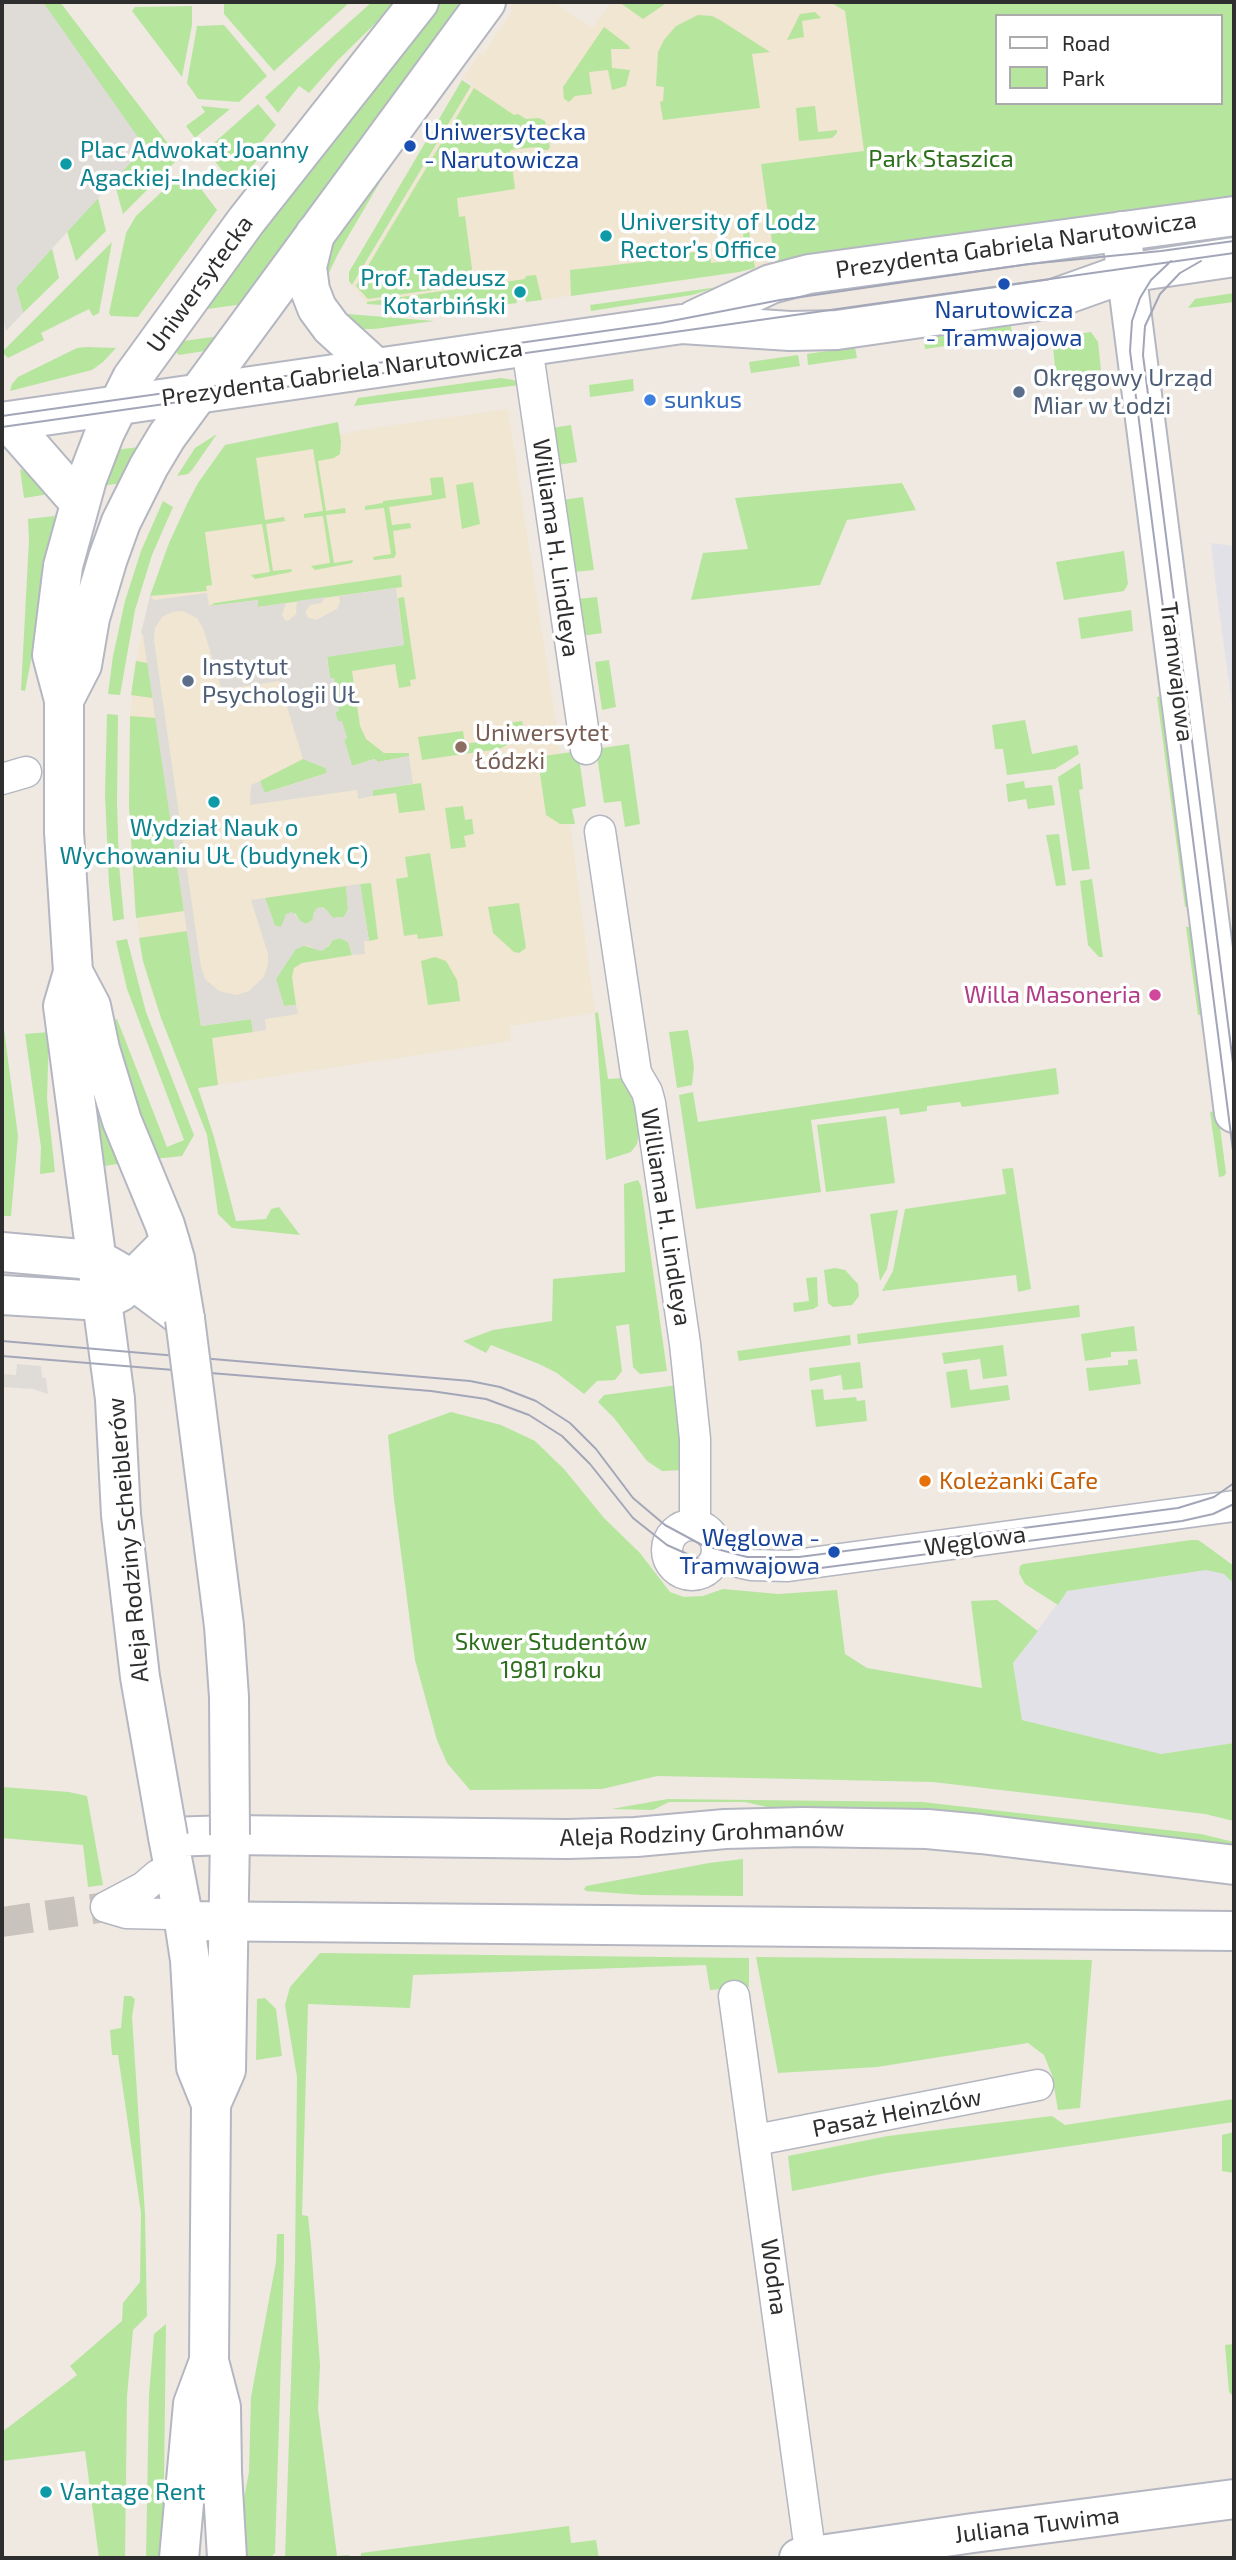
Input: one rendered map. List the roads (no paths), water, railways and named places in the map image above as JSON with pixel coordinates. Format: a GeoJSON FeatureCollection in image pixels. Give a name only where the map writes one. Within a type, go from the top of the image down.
{"type":"FeatureCollection","features":[{"type":"Feature","properties":{"kind":"main road","name":"Uniwersytecka"},"geometry":{"type":"LineString","coordinates":[[117,405],[149,352],[246,221],[419,2]]}},
{"type":"Feature","properties":{"kind":"main road"},"geometry":{"type":"LineString","coordinates":[[198,394],[486,2]]}},
{"type":"Feature","properties":{"kind":"main road","name":"Prezydenta Gabriela Narutowicza"},"geometry":{"type":"LineString","coordinates":[[5,422],[682,324],[712,313],[771,284],[809,274],[1234,216]]}},
{"type":"Feature","properties":{"kind":"main road","name":"Tramwajowa"},"geometry":{"type":"LineString","coordinates":[[1121,231],[1234,1113]]}},
{"type":"Feature","properties":{"kind":"main road"},"geometry":{"type":"LineString","coordinates":[[315,234],[307,267],[314,301],[331,327],[376,368]]}},
{"type":"Feature","properties":{"kind":"main road","name":"Prezydenta Gabriela Narutowicza"},"geometry":{"type":"LineString","coordinates":[[682,324],[790,331],[837,330],[1053,299],[1126,273],[1234,257]]}},
{"type":"Feature","properties":{"kind":"main road","name":"Aleja Rodziny Scheiblerów"},"geometry":{"type":"LineString","coordinates":[[64,700],[82,665],[98,588],[121,522],[149,466],[198,394]]}},
{"type":"Feature","properties":{"kind":"main road","name":"Aleja Rodziny Scheiblerów"},"geometry":{"type":"LineString","coordinates":[[117,405],[79,502],[63,566],[52,655],[64,700],[64,832],[73,972],[63,1006],[117,1421],[125,1564],[144,1704],[168,1837],[176,1917],[190,1960],[196,2067],[211,2104],[209,2361],[221,2407],[227,2558]]}},
{"type":"Feature","properties":{"kind":"main road"},"geometry":{"type":"LineString","coordinates":[[5,422],[79,502]]}},
{"type":"Feature","properties":{"kind":"main road","name":"Aleja Rodziny Scheiblerów"},"geometry":{"type":"LineString","coordinates":[[73,972],[91,1006],[100,1049],[121,1121],[170,1242],[185,1319],[224,1626],[229,1697],[230,1835],[226,2070],[211,2104]]}},
{"type":"Feature","properties":{"kind":"main road"},"geometry":{"type":"LineString","coordinates":[[16,1296],[102,1301],[120,1292],[170,1242]]}},
{"type":"Feature","properties":{"kind":"main road"},"geometry":{"type":"LineString","coordinates":[[18,1254],[95,1248],[185,1319]]}},
{"type":"Feature","properties":{"kind":"main road","name":"Aleja Rodziny Grohmanów"},"geometry":{"type":"LineString","coordinates":[[168,1837],[636,1837],[725,1829],[927,1829],[1234,1865]]}},
{"type":"Feature","properties":{"kind":"main road"},"geometry":{"type":"LineString","coordinates":[[176,1917],[290,1922],[1234,1931]]}},
{"type":"Feature","properties":{"kind":"main road","name":"Aleja Rodziny Scheiblerów"},"geometry":{"type":"LineString","coordinates":[[179,2558],[193,2404],[209,2361]]}},
{"type":"Feature","properties":{"kind":"main road","name":"Juliana Tuwima"},"geometry":{"type":"LineString","coordinates":[[807,2558],[1234,2499]]}},
{"type":"Feature","properties":{"kind":"street","name":"Williama H. Lindleya"},"geometry":{"type":"LineString","coordinates":[[527,347],[586,749]]}},
{"type":"Feature","properties":{"kind":"street","name":"Williama H. Lindleya"},"geometry":{"type":"LineString","coordinates":[[600,831],[636,1073],[650,1103],[685,1344],[695,1439],[695,1525]]}},
{"type":"Feature","properties":{"kind":"street","name":"Węglowa"},"geometry":{"type":"LineString","coordinates":[[716,1557],[751,1565],[789,1566],[1234,1506]]}},
{"type":"Feature","properties":{"kind":"street"},"geometry":{"type":"LineString","coordinates":[[695,1525],[713,1536],[716,1557],[706,1571],[690,1575],[682,1573],[670,1562],[667,1554],[670,1538],[681,1528],[695,1525]]}},
{"type":"Feature","properties":{"kind":"street"},"geometry":{"type":"LineString","coordinates":[[158,1875],[144,1887],[106,1906],[126,1913],[176,1917]]}},
{"type":"Feature","properties":{"kind":"street","name":"Wodna"},"geometry":{"type":"LineString","coordinates":[[734,1996],[755,2140],[807,2558]]}},
{"type":"Feature","properties":{"kind":"street","name":"Pasaż Heinzlów"},"geometry":{"type":"LineString","coordinates":[[755,2140],[1038,2085]]}},
{"type":"Feature","properties":{"kind":"tunnel"},"geometry":{"type":"LineString","coordinates":[[2,1922],[106,1907]]}},
{"type":"Feature","properties":{"kind":"tram line"},"geometry":{"type":"LineString","coordinates":[[2,416],[661,323],[780,300],[1029,264],[1234,241]]}},
{"type":"Feature","properties":{"kind":"tram line"},"geometry":{"type":"LineString","coordinates":[[2,427],[1234,253]]}},
{"type":"Feature","properties":{"kind":"tram line"},"geometry":{"type":"LineString","coordinates":[[1171,261],[1151,280],[1140,298],[1132,321],[1130,351],[1234,1158]]}},
{"type":"Feature","properties":{"kind":"tram line"},"geometry":{"type":"LineString","coordinates":[[1201,261],[1180,273],[1160,294],[1145,326],[1143,355],[1234,1071]]}},
{"type":"Feature","properties":{"kind":"tram line"},"geometry":{"type":"LineString","coordinates":[[2,1341],[470,1381],[500,1387],[536,1401],[570,1423],[596,1449],[633,1498],[665,1525],[702,1545],[747,1557],[799,1557],[1178,1508],[1214,1497],[1234,1483]]}},
{"type":"Feature","properties":{"kind":"tram line"},"geometry":{"type":"LineString","coordinates":[[2,1356],[431,1391],[486,1399],[529,1415],[562,1436],[590,1464],[633,1518],[667,1545],[712,1565],[754,1573],[782,1573],[1182,1521],[1213,1514],[1234,1504]]}},
{"type":"Feature","properties":{"kind":"place","name":"Uniwersytecka - Narutowicza"},"geometry":{"type":"Point","coordinates":[410,146]}},
{"type":"Feature","properties":{"kind":"place","name":"Plac Adwokat Joanny Agackiej-Indeckiej"},"geometry":{"type":"Point","coordinates":[66,164]}},
{"type":"Feature","properties":{"kind":"place","name":"University of Lodz Rector’s Office"},"geometry":{"type":"Point","coordinates":[606,236]}},
{"type":"Feature","properties":{"kind":"place","name":"Narutowicza - Tramwajowa"},"geometry":{"type":"Point","coordinates":[1004,284]}},
{"type":"Feature","properties":{"kind":"place","name":"Prof. Tadeusz Kotarbiński"},"geometry":{"type":"Point","coordinates":[520,292]}},
{"type":"Feature","properties":{"kind":"place","name":"Okręgowy Urząd Miar w Łodzi"},"geometry":{"type":"Point","coordinates":[1019,392]}},
{"type":"Feature","properties":{"kind":"place","name":"sunkus"},"geometry":{"type":"Point","coordinates":[650,400]}},
{"type":"Feature","properties":{"kind":"place","name":"Instytut Psychologii UŁ"},"geometry":{"type":"Point","coordinates":[188,681]}},
{"type":"Feature","properties":{"kind":"place","name":"Uniwersytet Łódzki"},"geometry":{"type":"Point","coordinates":[461,747]}},
{"type":"Feature","properties":{"kind":"place","name":"Wydział Nauk o Wychowaniu UŁ (budynek C)"},"geometry":{"type":"Point","coordinates":[214,802]}},
{"type":"Feature","properties":{"kind":"place","name":"Willa Masoneria"},"geometry":{"type":"Point","coordinates":[1155,995]}},
{"type":"Feature","properties":{"kind":"place","name":"Koleżanki Cafe"},"geometry":{"type":"Point","coordinates":[925,1481]}},
{"type":"Feature","properties":{"kind":"place","name":"Węglowa - Tramwajowa"},"geometry":{"type":"Point","coordinates":[834,1552]}},
{"type":"Feature","properties":{"kind":"place","name":"Vantage Rent"},"geometry":{"type":"Point","coordinates":[46,2492]}},
{"type":"Feature","properties":{"kind":"park label","name":"Park Staszica"},"geometry":{"type":"Point","coordinates":[941,159]}},
{"type":"Feature","properties":{"kind":"park label","name":"Skwer Studentów 1981 roku"},"geometry":{"type":"Point","coordinates":[551,1656]}}]}
